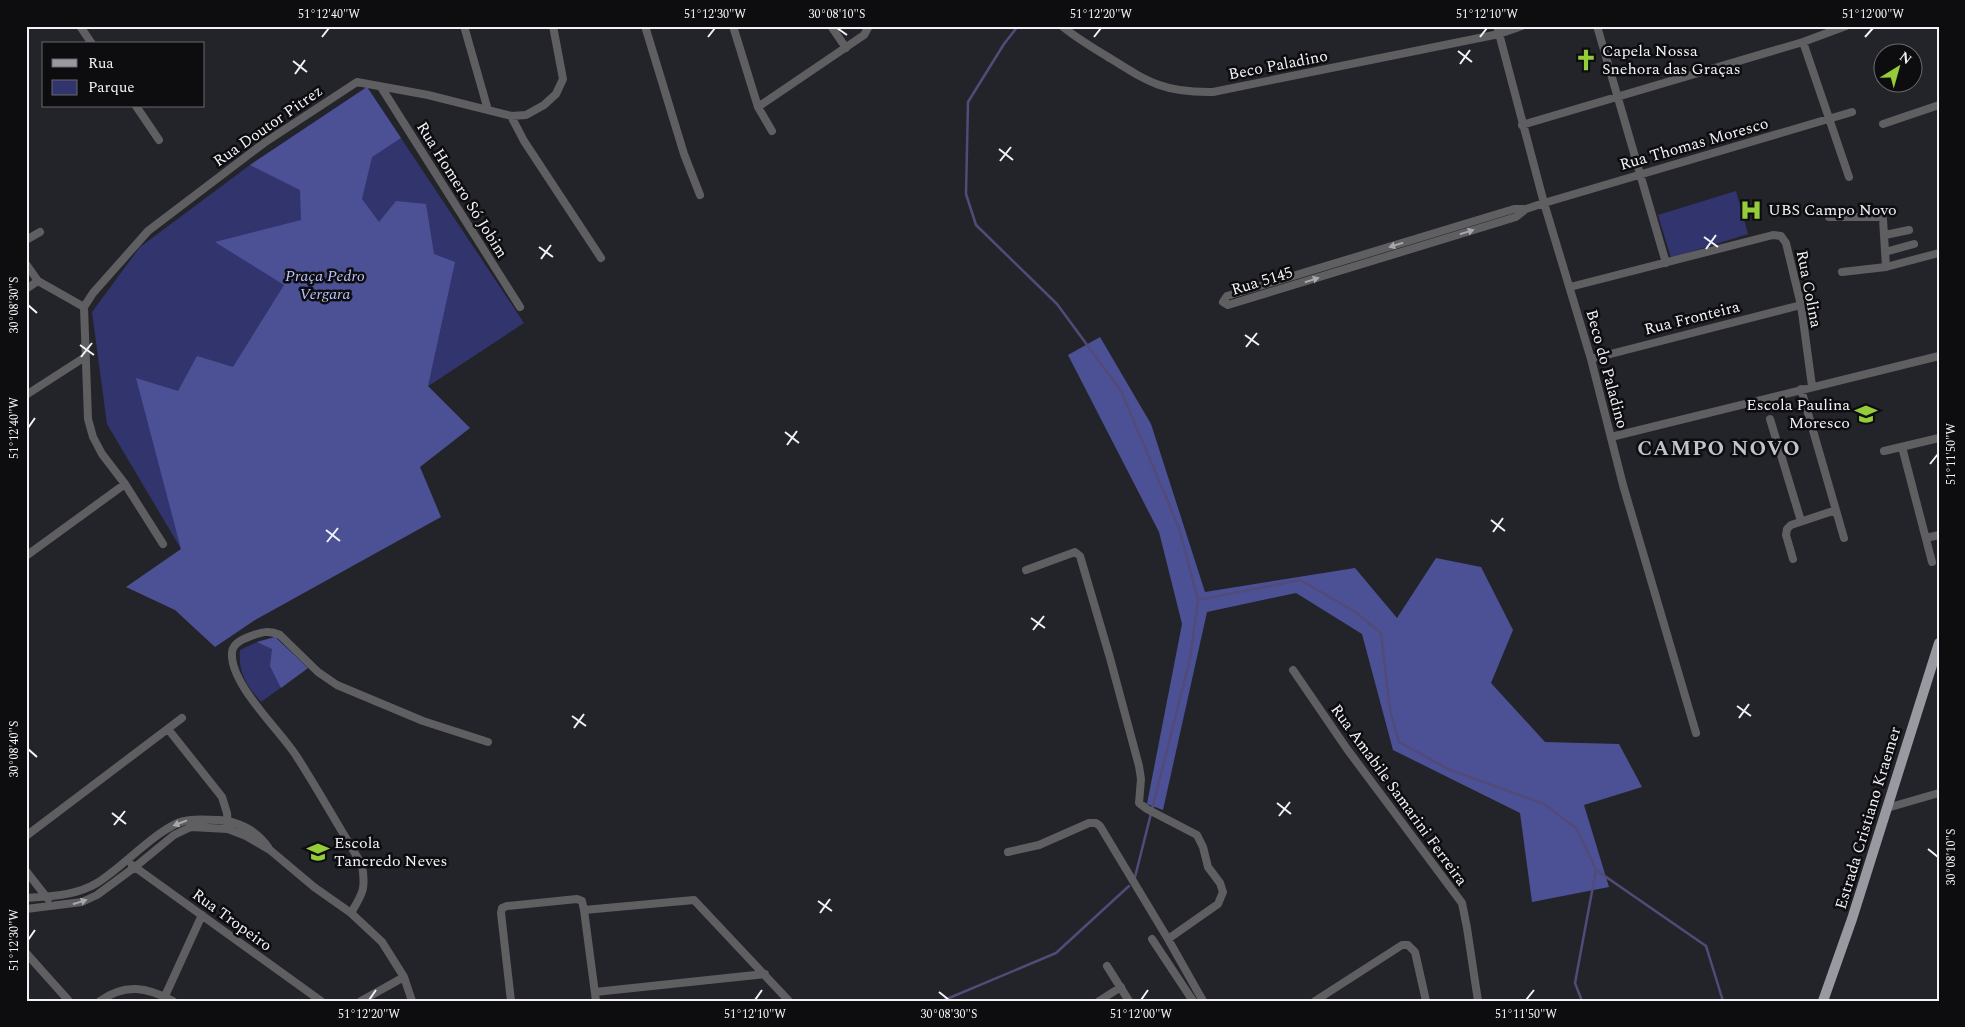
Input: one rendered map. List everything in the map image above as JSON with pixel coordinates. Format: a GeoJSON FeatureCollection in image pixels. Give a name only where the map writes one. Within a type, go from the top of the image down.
{"type":"FeatureCollection","features":[{"type":"Feature","properties":{"kind":"main road","name":"Estrada Cristiano Kraemer"},"geometry":{"type":"LineString","coordinates":[[1823,1001],[1852,919],[1939,643]]}},
{"type":"Feature","properties":{"kind":"street"},"geometry":{"type":"LineString","coordinates":[[80,26],[91,42]]}},
{"type":"Feature","properties":{"kind":"street"},"geometry":{"type":"LineString","coordinates":[[464,26],[488,110]]}},
{"type":"Feature","properties":{"kind":"street","name":"Rua Doutor Pitrez"},"geometry":{"type":"LineString","coordinates":[[84,307],[92,293],[148,231],[264,143],[357,82],[428,94],[511,116],[526,116],[544,105],[556,94],[563,79],[553,26]]}},
{"type":"Feature","properties":{"kind":"street"},"geometry":{"type":"LineString","coordinates":[[645,26],[684,154],[700,194]]}},
{"type":"Feature","properties":{"kind":"street"},"geometry":{"type":"LineString","coordinates":[[733,26],[758,107],[772,131]]}},
{"type":"Feature","properties":{"kind":"street"},"geometry":{"type":"LineString","coordinates":[[831,26],[846,48]]}},
{"type":"Feature","properties":{"kind":"street"},"geometry":{"type":"LineString","coordinates":[[758,107],[864,35],[869,26]]}},
{"type":"Feature","properties":{"kind":"street","name":"Beco Paladino"},"geometry":{"type":"LineString","coordinates":[[1062,26],[1073,36],[1141,79],[1163,87],[1187,92],[1213,92],[1498,30]]}},
{"type":"Feature","properties":{"kind":"street"},"geometry":{"type":"LineString","coordinates":[[1498,30],[1522,26]]}},
{"type":"Feature","properties":{"kind":"street"},"geometry":{"type":"LineString","coordinates":[[1597,26],[1666,263]]}},
{"type":"Feature","properties":{"kind":"street"},"geometry":{"type":"LineString","coordinates":[[1522,124],[1803,42],[1846,26]]}},
{"type":"Feature","properties":{"kind":"street","name":"Beco do Paladino"},"geometry":{"type":"LineString","coordinates":[[1498,30],[1544,203],[1591,358],[1626,495],[1696,734]]}},
{"type":"Feature","properties":{"kind":"street"},"geometry":{"type":"LineString","coordinates":[[1803,42],[1849,177]]}},
{"type":"Feature","properties":{"kind":"street","name":"Rua Homero Só Jobim"},"geometry":{"type":"LineString","coordinates":[[382,87],[520,307]]}},
{"type":"Feature","properties":{"kind":"street"},"geometry":{"type":"LineString","coordinates":[[1883,124],[1939,105]]}},
{"type":"Feature","properties":{"kind":"street"},"geometry":{"type":"LineString","coordinates":[[137,108],[159,140]]}},
{"type":"Feature","properties":{"kind":"street","name":"Rua Thomas Moresco"},"geometry":{"type":"LineString","coordinates":[[1544,203],[1852,112]]}},
{"type":"Feature","properties":{"kind":"street"},"geometry":{"type":"LineString","coordinates":[[511,116],[524,141],[601,258]]}},
{"type":"Feature","properties":{"kind":"street","name":"Rua 5145"},"geometry":{"type":"LineString","coordinates":[[1424,241],[1347,260],[1227,296],[1223,302],[1228,305],[1350,268],[1424,241],[1514,208],[1526,209],[1544,203]]}},
{"type":"Feature","properties":{"kind":"street"},"geometry":{"type":"LineString","coordinates":[[1829,217],[1880,217],[1884,223],[1886,267]]}},
{"type":"Feature","properties":{"kind":"street"},"geometry":{"type":"LineString","coordinates":[[1885,235],[1909,230]]}},
{"type":"Feature","properties":{"kind":"street"},"geometry":{"type":"LineString","coordinates":[[26,240],[40,232]]}},
{"type":"Feature","properties":{"kind":"street","name":"Rua Colina"},"geometry":{"type":"LineString","coordinates":[[1570,287],[1773,235],[1781,236],[1786,243],[1800,305],[1812,386]]}},
{"type":"Feature","properties":{"kind":"street"},"geometry":{"type":"LineString","coordinates":[[1885,252],[1914,244]]}},
{"type":"Feature","properties":{"kind":"street"},"geometry":{"type":"LineString","coordinates":[[1842,272],[1886,267],[1939,253]]}},
{"type":"Feature","properties":{"kind":"street"},"geometry":{"type":"LineString","coordinates":[[1347,260],[1350,268]]}},
{"type":"Feature","properties":{"kind":"street"},"geometry":{"type":"LineString","coordinates":[[26,264],[38,281],[84,307],[88,419],[93,437],[102,454],[163,544]]}},
{"type":"Feature","properties":{"kind":"street"},"geometry":{"type":"LineString","coordinates":[[26,289],[38,281]]}},
{"type":"Feature","properties":{"kind":"street","name":"Rua Fronteira"},"geometry":{"type":"LineString","coordinates":[[1591,358],[1800,305]]}},
{"type":"Feature","properties":{"kind":"street"},"geometry":{"type":"LineString","coordinates":[[1611,437],[1939,356]]}},
{"type":"Feature","properties":{"kind":"street"},"geometry":{"type":"LineString","coordinates":[[26,394],[85,357]]}},
{"type":"Feature","properties":{"kind":"street"},"geometry":{"type":"LineString","coordinates":[[1801,389],[1844,538]]}},
{"type":"Feature","properties":{"kind":"street"},"geometry":{"type":"LineString","coordinates":[[1770,419],[1801,521]]}},
{"type":"Feature","properties":{"kind":"street"},"geometry":{"type":"LineString","coordinates":[[1884,451],[1939,438]]}},
{"type":"Feature","properties":{"kind":"street"},"geometry":{"type":"LineString","coordinates":[[1902,447],[1932,562]]}},
{"type":"Feature","properties":{"kind":"street"},"geometry":{"type":"LineString","coordinates":[[27,555],[124,484]]}},
{"type":"Feature","properties":{"kind":"street"},"geometry":{"type":"LineString","coordinates":[[1793,560],[1786,536],[1790,525],[1836,510]]}},
{"type":"Feature","properties":{"kind":"street"},"geometry":{"type":"LineString","coordinates":[[1926,538],[1939,535]]}},
{"type":"Feature","properties":{"kind":"street"},"geometry":{"type":"LineString","coordinates":[[1026,570],[1075,552],[1080,556],[1139,766],[1141,779],[1139,803],[1146,809],[1197,835],[1204,847],[1208,867],[1220,883],[1223,892],[1218,904],[1168,939]]}},
{"type":"Feature","properties":{"kind":"street"},"geometry":{"type":"LineString","coordinates":[[351,913],[361,898],[365,884],[362,865],[296,756],[247,692],[233,664],[232,651],[236,644],[263,631],[272,631],[280,635],[318,672],[337,684],[423,721],[488,742]]}},
{"type":"Feature","properties":{"kind":"street","name":"Rua Amabile Samarini Ferreira"},"geometry":{"type":"LineString","coordinates":[[1293,670],[1347,749],[1462,902],[1478,1001]]}},
{"type":"Feature","properties":{"kind":"street"},"geometry":{"type":"LineString","coordinates":[[26,836],[182,718]]}},
{"type":"Feature","properties":{"kind":"street"},"geometry":{"type":"LineString","coordinates":[[168,729],[222,797],[228,825]]}},
{"type":"Feature","properties":{"kind":"street"},"geometry":{"type":"LineString","coordinates":[[1887,808],[1939,793]]}},
{"type":"Feature","properties":{"kind":"street"},"geometry":{"type":"LineString","coordinates":[[26,898],[80,892],[97,883],[175,824],[191,820],[228,825],[270,850],[351,913],[382,942],[404,977],[412,1001]]}},
{"type":"Feature","properties":{"kind":"street"},"geometry":{"type":"LineString","coordinates":[[1008,852],[1039,845],[1090,823],[1096,823],[1168,939],[1203,1001]]}},
{"type":"Feature","properties":{"kind":"street"},"geometry":{"type":"LineString","coordinates":[[26,909],[82,902],[97,895],[174,835],[191,827],[228,825]]}},
{"type":"Feature","properties":{"kind":"street","name":"Rua Tropeiro"},"geometry":{"type":"LineString","coordinates":[[127,861],[321,1001]]}},
{"type":"Feature","properties":{"kind":"street"},"geometry":{"type":"LineString","coordinates":[[26,871],[54,906]]}},
{"type":"Feature","properties":{"kind":"street"},"geometry":{"type":"LineString","coordinates":[[511,1001],[501,913],[502,908],[506,906],[579,899],[582,901],[596,997],[765,974]]}},
{"type":"Feature","properties":{"kind":"street"},"geometry":{"type":"LineString","coordinates":[[584,910],[692,899],[790,1001]]}},
{"type":"Feature","properties":{"kind":"street"},"geometry":{"type":"LineString","coordinates":[[165,996],[202,915]]}},
{"type":"Feature","properties":{"kind":"street"},"geometry":{"type":"LineString","coordinates":[[1152,939],[1194,1001]]}},
{"type":"Feature","properties":{"kind":"street"},"geometry":{"type":"LineString","coordinates":[[1315,1001],[1402,945],[1408,945],[1415,952],[1426,1001]]}},
{"type":"Feature","properties":{"kind":"street"},"geometry":{"type":"LineString","coordinates":[[26,953],[69,1001]]}},
{"type":"Feature","properties":{"kind":"street"},"geometry":{"type":"LineString","coordinates":[[1107,966],[1129,1001]]}},
{"type":"Feature","properties":{"kind":"street"},"geometry":{"type":"LineString","coordinates":[[361,1001],[404,977]]}},
{"type":"Feature","properties":{"kind":"street"},"geometry":{"type":"LineString","coordinates":[[1099,1001],[1121,987]]}},
{"type":"Feature","properties":{"kind":"street"},"geometry":{"type":"LineString","coordinates":[[100,1001],[120,990],[137,988],[165,996],[173,1001]]}},
{"type":"Feature","properties":{"kind":"green space","name":"Praça Pedro Vergara"},"geometry":{"type":"Polygon","coordinates":[[[367,87],[524,323],[181,549],[107,424],[92,312],[140,247],[250,165],[367,87]]]}},
{"type":"Feature","properties":{"kind":"green space","name":"Praça Pedro Vergara"},"geometry":{"type":"Polygon","coordinates":[[[367,87],[401,138],[372,157],[362,199],[379,222],[396,201],[426,204],[434,254],[455,262],[428,386],[470,428],[420,467],[441,517],[255,620],[215,647],[175,610],[126,587],[181,549],[136,378],[178,391],[197,356],[233,367],[284,285],[215,242],[301,220],[300,190],[250,165],[367,87]]]}},
{"type":"Feature","properties":{"kind":"green space"},"geometry":{"type":"Polygon","coordinates":[[[1736,191],[1748,234],[1671,258],[1658,215],[1736,191]]]}},
{"type":"Feature","properties":{"kind":"green space"},"geometry":{"type":"Polygon","coordinates":[[[1100,337],[1151,424],[1205,592],[1355,568],[1397,618],[1436,558],[1481,567],[1513,630],[1491,683],[1545,742],[1619,744],[1642,787],[1584,805],[1609,887],[1532,902],[1520,813],[1393,750],[1362,634],[1296,593],[1207,612],[1163,810],[1147,804],[1182,624],[1159,532],[1068,355],[1100,337]]]}},
{"type":"Feature","properties":{"kind":"green space"},"geometry":{"type":"Polygon","coordinates":[[[275,637],[308,668],[261,702],[244,679],[240,666],[240,650],[257,642],[275,637]]]}},
{"type":"Feature","properties":{"kind":"green space"},"geometry":{"type":"Polygon","coordinates":[[[275,637],[308,668],[281,688],[270,666],[272,649],[257,642],[275,637]]]}},
{"type":"Feature","properties":{"kind":"waterway"},"geometry":{"type":"LineString","coordinates":[[1018,26],[1004,44],[968,102],[966,194],[976,225],[1057,304],[1121,391],[1179,528],[1198,600],[1190,659],[1135,877]]}},
{"type":"Feature","properties":{"kind":"waterway"},"geometry":{"type":"LineString","coordinates":[[1198,600],[1300,580],[1354,611],[1381,633],[1390,710],[1399,742],[1448,769],[1544,804],[1577,829],[1596,870],[1575,983],[1582,1001]]}},
{"type":"Feature","properties":{"kind":"waterway"},"geometry":{"type":"LineString","coordinates":[[1596,870],[1706,946],[1723,1001]]}},
{"type":"Feature","properties":{"kind":"waterway"},"geometry":{"type":"LineString","coordinates":[[942,1001],[1056,953],[1129,886]]}},
{"type":"Feature","properties":{"kind":"place","name":"Capela Nossa Snehora das Graças"},"geometry":{"type":"Point","coordinates":[1586,60]}},
{"type":"Feature","properties":{"kind":"place","name":"UBS Campo Novo"},"geometry":{"type":"Point","coordinates":[1751,210]}},
{"type":"Feature","properties":{"kind":"place","name":"Escola Paulina Moresco"},"geometry":{"type":"Point","coordinates":[1866,414]}},
{"type":"Feature","properties":{"kind":"place","name":"Escola Tancredo Neves"},"geometry":{"type":"Point","coordinates":[318,852]}},
{"type":"Feature","properties":{"kind":"district","name":"CAMPO NOVO"},"geometry":{"type":"Point","coordinates":[1719,449]}}]}
